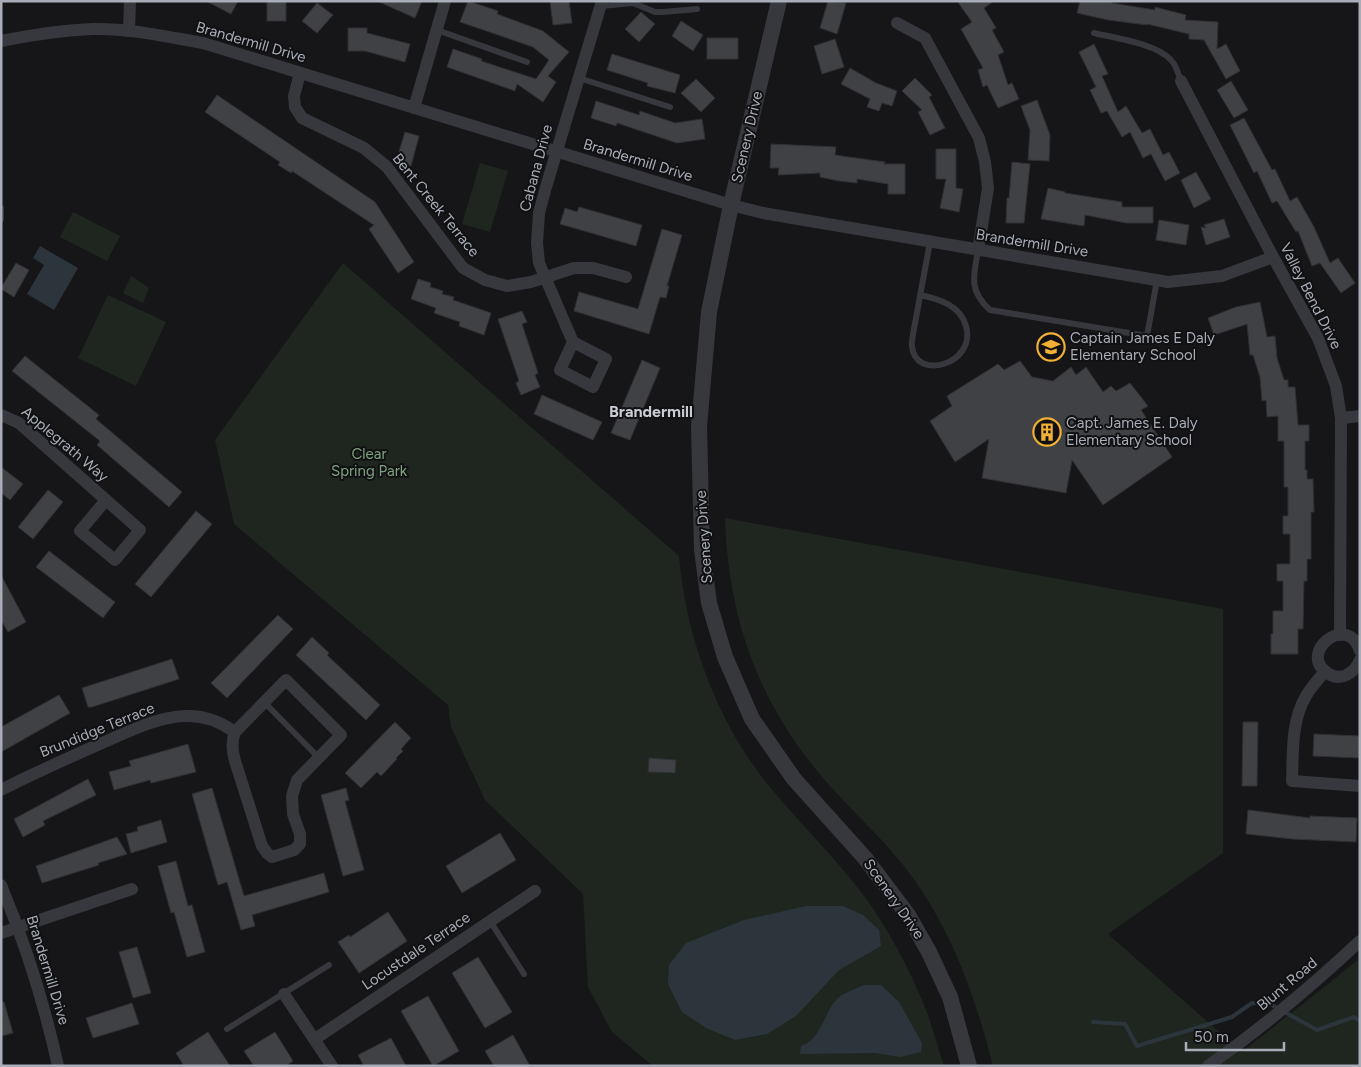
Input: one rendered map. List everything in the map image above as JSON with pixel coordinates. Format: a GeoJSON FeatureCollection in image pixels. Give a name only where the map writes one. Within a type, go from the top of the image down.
{"type":"FeatureCollection","features":[{"type":"Feature","properties":{"kind":"street"},"geometry":{"type":"LineString","coordinates":[[129,31],[130,1]]}},
{"type":"Feature","properties":{"kind":"street"},"geometry":{"type":"LineString","coordinates":[[414,108],[445,1]]}},
{"type":"Feature","properties":{"kind":"street","name":"Scenery Drive"},"geometry":{"type":"LineString","coordinates":[[780,1],[731,205],[709,312],[699,426],[702,550],[709,603],[725,658],[752,719],[794,779],[865,858],[908,914],[929,952],[950,997],[969,1066]]}},
{"type":"Feature","properties":{"kind":"street","name":"Cabana Drive"},"geometry":{"type":"LineString","coordinates":[[573,342],[539,263],[537,236],[539,213],[601,4]]}},
{"type":"Feature","properties":{"kind":"street"},"geometry":{"type":"LineString","coordinates":[[897,23],[925,38],[979,138],[985,162],[988,188],[978,251]]}},
{"type":"Feature","properties":{"kind":"street","name":"Brandermill Drive"},"geometry":{"type":"LineString","coordinates":[[1,41],[41,33],[93,29],[129,31],[203,43],[731,205],[763,213],[978,251],[1168,282],[1222,276],[1273,257]]}},
{"type":"Feature","properties":{"kind":"street","name":"Bent Creek Terrace"},"geometry":{"type":"LineString","coordinates":[[300,73],[294,96],[295,106],[302,118],[364,148],[387,167],[463,268],[485,280],[506,286],[531,282],[574,268],[593,268],[626,278]]}},
{"type":"Feature","properties":{"kind":"street","name":"Valley Bend Drive"},"geometry":{"type":"LineString","coordinates":[[1181,81],[1273,257],[1318,338],[1336,386],[1341,418],[1340,635]]}},
{"type":"Feature","properties":{"kind":"street","name":"Applegrath Way"},"geometry":{"type":"LineString","coordinates":[[1,415],[20,424],[140,530],[115,560],[80,531],[106,500]]}},
{"type":"Feature","properties":{"kind":"street"},"geometry":{"type":"LineString","coordinates":[[1341,418],[1360,416]]}},
{"type":"Feature","properties":{"kind":"street"},"geometry":{"type":"LineString","coordinates":[[1360,651],[1355,642],[1348,636],[1340,635],[1326,639],[1318,652],[1319,663],[1325,671],[1333,676],[1351,673],[1360,660]]}},
{"type":"Feature","properties":{"kind":"street"},"geometry":{"type":"LineString","coordinates":[[1325,671],[1310,689],[1301,705],[1296,721],[1292,782],[1360,786]]}},
{"type":"Feature","properties":{"kind":"street"},"geometry":{"type":"LineString","coordinates":[[286,680],[341,735],[297,780],[292,796],[293,814],[300,834],[300,844],[294,850],[272,857],[262,846],[232,750],[235,732],[264,702],[286,680]]}},
{"type":"Feature","properties":{"kind":"street","name":"Brundidge Terrace"},"geometry":{"type":"LineString","coordinates":[[1,790],[121,734],[163,719],[186,716],[206,719],[222,723],[235,732]]}},
{"type":"Feature","properties":{"kind":"street","name":"Brandermill Drive"},"geometry":{"type":"LineString","coordinates":[[1,885],[19,928],[45,1007],[58,1066]]}},
{"type":"Feature","properties":{"kind":"street"},"geometry":{"type":"LineString","coordinates":[[1,933],[132,889]]}},
{"type":"Feature","properties":{"kind":"street","name":"Locustdale Terrace"},"geometry":{"type":"LineString","coordinates":[[315,1039],[535,891]]}},
{"type":"Feature","properties":{"kind":"street","name":"Blunt Road"},"geometry":{"type":"LineString","coordinates":[[1208,1066],[1290,1005],[1360,941]]}},
{"type":"Feature","properties":{"kind":"street"},"geometry":{"type":"LineString","coordinates":[[284,994],[332,1066]]}},
{"type":"Feature","properties":{"kind":"lane"},"geometry":{"type":"LineString","coordinates":[[601,4],[632,3],[655,12],[697,9]]}},
{"type":"Feature","properties":{"kind":"lane"},"geometry":{"type":"LineString","coordinates":[[437,30],[528,62]]}},
{"type":"Feature","properties":{"kind":"lane"},"geometry":{"type":"LineString","coordinates":[[1094,33],[1155,49],[1170,58],[1177,69],[1181,81]]}},
{"type":"Feature","properties":{"kind":"lane"},"geometry":{"type":"LineString","coordinates":[[579,78],[670,107]]}},
{"type":"Feature","properties":{"kind":"lane"},"geometry":{"type":"LineString","coordinates":[[1,208],[1,219]]}},
{"type":"Feature","properties":{"kind":"lane"},"geometry":{"type":"LineString","coordinates":[[920,295],[950,304],[964,318],[968,334],[966,346],[957,357],[943,365],[929,366],[918,360],[912,347],[920,295],[930,242]]}},
{"type":"Feature","properties":{"kind":"lane"},"geometry":{"type":"LineString","coordinates":[[978,251],[973,284],[979,300],[990,310],[1148,336],[1157,280]]}},
{"type":"Feature","properties":{"kind":"lane"},"geometry":{"type":"LineString","coordinates":[[264,702],[319,758]]}},
{"type":"Feature","properties":{"kind":"lane"},"geometry":{"type":"LineString","coordinates":[[490,921],[524,974]]}},
{"type":"Feature","properties":{"kind":"lane"},"geometry":{"type":"LineString","coordinates":[[227,1029],[329,965]]}},
{"type":"Feature","properties":{"kind":"green space"},"geometry":{"type":"Polygon","coordinates":[[[480,163],[508,171],[490,232],[462,224],[480,163]]]}},
{"type":"Feature","properties":{"kind":"green space"},"geometry":{"type":"Polygon","coordinates":[[[73,212],[120,236],[107,261],[60,237],[73,212]]]}},
{"type":"Feature","properties":{"kind":"green space","name":"Clear Spring Park"},"geometry":{"type":"Polygon","coordinates":[[[343,263],[679,556],[689,618],[697,648],[707,678],[734,735],[750,761],[769,786],[846,873],[879,917],[916,986],[928,1015],[944,1066],[653,1066],[612,1032],[588,987],[583,894],[485,800],[451,727],[448,705],[234,524],[215,440],[343,263]]]}},
{"type":"Feature","properties":{"kind":"green space"},"geometry":{"type":"Polygon","coordinates":[[[131,276],[149,288],[143,303],[123,293],[131,276]]]}},
{"type":"Feature","properties":{"kind":"green space"},"geometry":{"type":"Polygon","coordinates":[[[108,295],[166,322],[136,386],[78,358],[108,295]]]}},
{"type":"Feature","properties":{"kind":"green space"},"geometry":{"type":"Polygon","coordinates":[[[725,518],[1223,609],[1223,853],[1108,934],[1242,1052],[1360,958],[1360,1066],[993,1066],[972,995],[954,949],[931,906],[896,856],[823,778],[800,749],[764,688],[740,624],[732,590],[725,518]]]}},
{"type":"Feature","properties":{"kind":"shaded area"},"geometry":{"type":"Polygon","coordinates":[[[40,246],[78,268],[54,310],[27,294],[44,265],[33,258],[40,246]]]}},
{"type":"Feature","properties":{"kind":"shaded area"},"geometry":{"type":"Polygon","coordinates":[[[806,906],[843,906],[863,915],[879,930],[881,946],[839,970],[796,1016],[767,1034],[735,1040],[706,1028],[682,1012],[668,984],[669,965],[686,943],[744,920],[806,906]]]}},
{"type":"Feature","properties":{"kind":"shaded area"},"geometry":{"type":"Polygon","coordinates":[[[864,985],[881,985],[899,1002],[922,1043],[921,1052],[900,1057],[875,1053],[800,1054],[801,1046],[808,1043],[818,1032],[836,1000],[845,993],[864,985]]]}},
{"type":"Feature","properties":{"kind":"building"},"geometry":{"type":"Polygon","coordinates":[[[206,1],[238,1],[231,14],[206,1]]]}},
{"type":"Feature","properties":{"kind":"building"},"geometry":{"type":"Polygon","coordinates":[[[267,1],[286,1],[286,21],[267,21],[267,1]]]}},
{"type":"Feature","properties":{"kind":"building"},"geometry":{"type":"Polygon","coordinates":[[[377,1],[422,1],[415,18],[377,1]]]}},
{"type":"Feature","properties":{"kind":"building"},"geometry":{"type":"Polygon","coordinates":[[[468,1],[498,11],[497,14],[543,31],[569,52],[548,76],[556,82],[543,102],[517,84],[515,91],[447,67],[453,49],[482,59],[481,61],[536,79],[549,60],[533,47],[460,22],[468,1]]]}},
{"type":"Feature","properties":{"kind":"building"},"geometry":{"type":"Polygon","coordinates":[[[550,1],[569,1],[572,23],[553,25],[550,1]]]}},
{"type":"Feature","properties":{"kind":"building"},"geometry":{"type":"Polygon","coordinates":[[[828,1],[846,3],[837,34],[820,28],[828,1]]]}},
{"type":"Feature","properties":{"kind":"building"},"geometry":{"type":"Polygon","coordinates":[[[957,1],[994,1],[984,8],[996,28],[992,30],[1004,52],[998,55],[1008,85],[1012,83],[1019,99],[998,108],[987,85],[983,87],[978,70],[983,68],[961,29],[972,22],[957,1]]]}},
{"type":"Feature","properties":{"kind":"building"},"geometry":{"type":"Polygon","coordinates":[[[1080,1],[1112,1],[1112,3],[1155,10],[1155,7],[1186,15],[1185,20],[1218,22],[1217,49],[1226,44],[1240,71],[1226,79],[1204,40],[1189,39],[1189,34],[1147,24],[1108,20],[1077,13],[1080,1]]]}},
{"type":"Feature","properties":{"kind":"building"},"geometry":{"type":"Polygon","coordinates":[[[317,3],[333,15],[317,33],[302,21],[317,3]]]}},
{"type":"Feature","properties":{"kind":"building"},"geometry":{"type":"Polygon","coordinates":[[[641,12],[655,24],[639,42],[625,29],[641,12]]]}},
{"type":"Feature","properties":{"kind":"building"},"geometry":{"type":"Polygon","coordinates":[[[681,21],[703,35],[693,51],[672,36],[681,21]]]}},
{"type":"Feature","properties":{"kind":"building"},"geometry":{"type":"Polygon","coordinates":[[[348,28],[367,28],[367,33],[410,44],[405,62],[365,51],[348,51],[348,28]]]}},
{"type":"Feature","properties":{"kind":"building"},"geometry":{"type":"Polygon","coordinates":[[[707,38],[738,38],[738,59],[707,59],[707,38]]]}},
{"type":"Feature","properties":{"kind":"building"},"geometry":{"type":"Polygon","coordinates":[[[835,39],[844,67],[822,74],[814,46],[835,39]]]}},
{"type":"Feature","properties":{"kind":"building"},"geometry":{"type":"Polygon","coordinates":[[[1094,44],[1108,74],[1102,76],[1118,112],[1126,106],[1142,133],[1150,129],[1163,155],[1169,152],[1180,173],[1165,181],[1151,154],[1143,158],[1130,132],[1122,137],[1107,111],[1101,113],[1090,90],[1096,87],[1079,52],[1094,44]]]}},
{"type":"Feature","properties":{"kind":"building"},"geometry":{"type":"Polygon","coordinates":[[[612,54],[680,75],[675,93],[647,86],[648,83],[607,70],[612,54]]]}},
{"type":"Feature","properties":{"kind":"building"},"geometry":{"type":"Polygon","coordinates":[[[850,68],[876,83],[897,91],[892,106],[882,103],[879,111],[867,107],[870,99],[841,84],[850,68]]]}},
{"type":"Feature","properties":{"kind":"building"},"geometry":{"type":"Polygon","coordinates":[[[915,78],[932,95],[929,97],[945,128],[930,135],[918,112],[922,110],[902,91],[915,78]]]}},
{"type":"Feature","properties":{"kind":"building"},"geometry":{"type":"Polygon","coordinates":[[[696,79],[715,98],[701,112],[681,93],[696,79]]]}},
{"type":"Feature","properties":{"kind":"building"},"geometry":{"type":"Polygon","coordinates":[[[1231,81],[1248,110],[1234,118],[1217,90],[1231,81]]]}},
{"type":"Feature","properties":{"kind":"building"},"geometry":{"type":"Polygon","coordinates":[[[217,95],[375,202],[414,262],[398,273],[369,229],[374,225],[292,171],[291,173],[278,165],[280,162],[205,112],[217,95]]]}},
{"type":"Feature","properties":{"kind":"building"},"geometry":{"type":"Polygon","coordinates":[[[1037,100],[1050,135],[1049,161],[1028,160],[1030,130],[1021,106],[1037,100]]]}},
{"type":"Feature","properties":{"kind":"building"},"geometry":{"type":"Polygon","coordinates":[[[596,101],[639,115],[640,111],[675,123],[702,119],[705,139],[677,143],[617,123],[616,126],[591,118],[596,101]]]}},
{"type":"Feature","properties":{"kind":"building"},"geometry":{"type":"Polygon","coordinates":[[[1244,118],[1272,170],[1275,169],[1290,201],[1297,197],[1314,227],[1330,263],[1338,258],[1355,283],[1341,293],[1320,263],[1312,266],[1298,231],[1296,232],[1277,201],[1272,203],[1257,171],[1254,173],[1230,125],[1244,118]]]}},
{"type":"Feature","properties":{"kind":"building"},"geometry":{"type":"Polygon","coordinates":[[[405,132],[419,136],[411,166],[396,161],[405,132]]]}},
{"type":"Feature","properties":{"kind":"building"},"geometry":{"type":"Polygon","coordinates":[[[771,144],[836,147],[835,155],[885,162],[884,164],[905,164],[905,194],[888,194],[888,184],[857,179],[857,183],[839,181],[820,177],[820,173],[778,175],[779,168],[770,168],[771,144]]]}},
{"type":"Feature","properties":{"kind":"building"},"geometry":{"type":"Polygon","coordinates":[[[936,149],[956,149],[956,188],[963,189],[959,212],[940,208],[946,179],[936,179],[936,149]]]}},
{"type":"Feature","properties":{"kind":"building"},"geometry":{"type":"Polygon","coordinates":[[[1012,162],[1030,164],[1024,223],[1006,223],[1012,162]]]}},
{"type":"Feature","properties":{"kind":"building"},"geometry":{"type":"Polygon","coordinates":[[[1196,172],[1211,199],[1194,208],[1181,180],[1196,172]]]}},
{"type":"Feature","properties":{"kind":"building"},"geometry":{"type":"Polygon","coordinates":[[[1048,188],[1065,193],[1122,202],[1122,207],[1153,207],[1153,223],[1126,223],[1085,215],[1084,226],[1041,219],[1048,188]]]}},
{"type":"Feature","properties":{"kind":"building"},"geometry":{"type":"Polygon","coordinates":[[[579,207],[642,225],[636,246],[560,224],[565,208],[577,212],[579,207]]]}},
{"type":"Feature","properties":{"kind":"building"},"geometry":{"type":"Polygon","coordinates":[[[1224,219],[1230,237],[1206,245],[1201,227],[1206,228],[1204,225],[1224,219]]]}},
{"type":"Feature","properties":{"kind":"building"},"geometry":{"type":"Polygon","coordinates":[[[1159,220],[1189,225],[1186,245],[1156,240],[1159,220]]]}},
{"type":"Feature","properties":{"kind":"building"},"geometry":{"type":"Polygon","coordinates":[[[662,229],[682,235],[667,286],[669,286],[666,298],[660,297],[649,334],[574,311],[579,292],[638,309],[662,229]]]}},
{"type":"Feature","properties":{"kind":"building"},"geometry":{"type":"Polygon","coordinates":[[[16,263],[29,270],[14,297],[1,288],[16,263]]]}},
{"type":"Feature","properties":{"kind":"building"},"geometry":{"type":"Polygon","coordinates":[[[418,279],[431,283],[430,287],[443,291],[442,294],[454,297],[453,300],[491,313],[484,335],[459,326],[460,322],[434,313],[436,308],[411,299],[418,279]]]}},
{"type":"Feature","properties":{"kind":"building"},"geometry":{"type":"Polygon","coordinates":[[[1260,302],[1267,337],[1275,336],[1277,358],[1284,380],[1288,380],[1288,387],[1295,387],[1298,425],[1309,425],[1309,441],[1305,441],[1305,470],[1307,470],[1307,479],[1313,479],[1314,512],[1311,512],[1311,559],[1307,559],[1307,581],[1304,581],[1303,629],[1298,629],[1298,654],[1271,654],[1273,611],[1283,611],[1283,581],[1277,581],[1277,564],[1290,564],[1290,534],[1283,534],[1283,516],[1288,516],[1288,487],[1284,487],[1284,441],[1278,441],[1278,416],[1267,417],[1266,400],[1262,401],[1260,377],[1253,355],[1250,355],[1247,324],[1214,335],[1208,318],[1236,307],[1260,302]]]}},
{"type":"Feature","properties":{"kind":"building"},"geometry":{"type":"Polygon","coordinates":[[[522,311],[527,322],[522,324],[538,373],[535,375],[540,387],[521,395],[516,383],[519,381],[498,319],[522,311]]]}},
{"type":"Feature","properties":{"kind":"building"},"geometry":{"type":"Polygon","coordinates":[[[25,356],[99,415],[96,419],[182,492],[169,507],[97,445],[100,441],[12,371],[25,356]]]}},
{"type":"Feature","properties":{"kind":"building"},"geometry":{"type":"Polygon","coordinates":[[[642,360],[660,368],[630,440],[611,433],[642,360]]]}},
{"type":"Feature","properties":{"kind":"building","name":"Capt. James E. Daly Elementary School"},"geometry":{"type":"Polygon","coordinates":[[[1020,361],[1032,377],[1053,381],[1071,367],[1076,375],[1086,367],[1103,392],[1111,386],[1116,391],[1130,383],[1148,406],[1141,410],[1172,457],[1103,505],[1072,460],[1066,493],[982,478],[989,439],[955,462],[930,421],[952,406],[947,396],[998,364],[1004,370],[1020,361]]]}},
{"type":"Feature","properties":{"kind":"building"},"geometry":{"type":"Polygon","coordinates":[[[542,395],[602,422],[593,440],[534,414],[542,395]]]}},
{"type":"Feature","properties":{"kind":"building"},"geometry":{"type":"Polygon","coordinates":[[[1,467],[23,484],[10,500],[1,493],[1,467]]]}},
{"type":"Feature","properties":{"kind":"building"},"geometry":{"type":"Polygon","coordinates":[[[48,490],[63,502],[33,539],[18,527],[48,490]]]}},
{"type":"Feature","properties":{"kind":"building"},"geometry":{"type":"Polygon","coordinates":[[[196,511],[212,524],[151,597],[135,584],[196,511]]]}},
{"type":"Feature","properties":{"kind":"building"},"geometry":{"type":"Polygon","coordinates":[[[49,551],[115,602],[103,618],[36,567],[49,551]]]}},
{"type":"Feature","properties":{"kind":"building"},"geometry":{"type":"Polygon","coordinates":[[[1,575],[26,622],[8,632],[1,620],[1,575]]]}},
{"type":"Feature","properties":{"kind":"building"},"geometry":{"type":"Polygon","coordinates":[[[278,615],[293,629],[227,698],[211,683],[278,615]]]}},
{"type":"Feature","properties":{"kind":"building"},"geometry":{"type":"Polygon","coordinates":[[[312,637],[329,653],[327,655],[380,705],[366,720],[296,655],[312,637]]]}},
{"type":"Feature","properties":{"kind":"building"},"geometry":{"type":"Polygon","coordinates":[[[172,659],[179,679],[88,707],[82,688],[172,659]]]}},
{"type":"Feature","properties":{"kind":"building"},"geometry":{"type":"Polygon","coordinates":[[[59,695],[70,713],[1,752],[1,727],[59,695]]]}},
{"type":"Feature","properties":{"kind":"building"},"geometry":{"type":"Polygon","coordinates":[[[395,722],[411,738],[401,749],[403,751],[397,759],[381,776],[377,772],[361,788],[345,773],[395,722]]]}},
{"type":"Feature","properties":{"kind":"building"},"geometry":{"type":"Polygon","coordinates":[[[1243,722],[1258,722],[1257,786],[1242,786],[1243,722]]]}},
{"type":"Feature","properties":{"kind":"building"},"geometry":{"type":"Polygon","coordinates":[[[1314,734],[1360,736],[1360,758],[1313,756],[1314,734]]]}},
{"type":"Feature","properties":{"kind":"building"},"geometry":{"type":"Polygon","coordinates":[[[188,744],[196,772],[151,783],[150,780],[114,790],[109,772],[131,766],[129,761],[188,744]]]}},
{"type":"Feature","properties":{"kind":"building"},"geometry":{"type":"Polygon","coordinates":[[[649,758],[676,760],[675,773],[648,772],[649,758]]]}},
{"type":"Feature","properties":{"kind":"building"},"geometry":{"type":"Polygon","coordinates":[[[88,779],[96,795],[43,821],[45,825],[23,837],[14,819],[88,779]]]}},
{"type":"Feature","properties":{"kind":"building"},"geometry":{"type":"Polygon","coordinates":[[[212,788],[244,896],[324,873],[329,892],[252,915],[255,926],[241,930],[227,882],[218,885],[192,794],[212,788]]]}},
{"type":"Feature","properties":{"kind":"building"},"geometry":{"type":"Polygon","coordinates":[[[346,788],[349,800],[345,801],[364,870],[343,876],[321,795],[346,788]]]}},
{"type":"Feature","properties":{"kind":"building"},"geometry":{"type":"Polygon","coordinates":[[[1248,810],[1310,818],[1310,816],[1357,818],[1356,842],[1292,839],[1246,834],[1248,810]]]}},
{"type":"Feature","properties":{"kind":"building"},"geometry":{"type":"Polygon","coordinates":[[[161,820],[167,842],[131,853],[126,834],[138,831],[137,827],[161,820]]]}},
{"type":"Feature","properties":{"kind":"building"},"geometry":{"type":"Polygon","coordinates":[[[500,833],[516,860],[462,893],[446,866],[500,833]]]}},
{"type":"Feature","properties":{"kind":"building"},"geometry":{"type":"Polygon","coordinates":[[[117,837],[127,854],[42,883],[36,866],[117,837]]]}},
{"type":"Feature","properties":{"kind":"building"},"geometry":{"type":"Polygon","coordinates":[[[176,861],[188,906],[192,905],[205,952],[187,957],[174,912],[171,913],[158,866],[176,861]]]}},
{"type":"Feature","properties":{"kind":"building"},"geometry":{"type":"Polygon","coordinates":[[[388,912],[407,941],[359,973],[338,942],[349,935],[350,937],[388,912]]]}},
{"type":"Feature","properties":{"kind":"building"},"geometry":{"type":"Polygon","coordinates":[[[137,947],[151,993],[133,998],[119,952],[137,947]]]}},
{"type":"Feature","properties":{"kind":"building"},"geometry":{"type":"Polygon","coordinates":[[[478,957],[512,1012],[485,1028],[452,973],[478,957]]]}},
{"type":"Feature","properties":{"kind":"building"},"geometry":{"type":"Polygon","coordinates":[[[428,996],[459,1051],[433,1066],[401,1011],[428,996]]]}},
{"type":"Feature","properties":{"kind":"building"},"geometry":{"type":"Polygon","coordinates":[[[1,1002],[4,1002],[13,1033],[1,1036],[1,1002]]]}},
{"type":"Feature","properties":{"kind":"building"},"geometry":{"type":"Polygon","coordinates":[[[132,1003],[139,1024],[93,1038],[86,1018],[132,1003]]]}},
{"type":"Feature","properties":{"kind":"building"},"geometry":{"type":"Polygon","coordinates":[[[208,1032],[230,1066],[184,1066],[176,1053],[208,1032]]]}},
{"type":"Feature","properties":{"kind":"building"},"geometry":{"type":"Polygon","coordinates":[[[275,1032],[293,1061],[286,1066],[254,1066],[244,1051],[275,1032]]]}},
{"type":"Feature","properties":{"kind":"building"},"geometry":{"type":"Polygon","coordinates":[[[513,1035],[530,1066],[494,1066],[485,1051],[513,1035]]]}},
{"type":"Feature","properties":{"kind":"building"},"geometry":{"type":"Polygon","coordinates":[[[391,1038],[406,1066],[364,1066],[358,1055],[391,1038]]]}},
{"type":"Feature","properties":{"kind":"waterway"},"geometry":{"type":"LineString","coordinates":[[1093,1022],[1125,1024],[1137,1046],[1232,1017],[1252,1003],[1270,1004],[1317,1030],[1354,1017],[1360,1021]]}},
{"type":"Feature","properties":{"kind":"place","name":"Captain James E Daly Elementary School"},"geometry":{"type":"Point","coordinates":[1051,347]}},
{"type":"Feature","properties":{"kind":"place","name":"Capt. James E. Daly Elementary School"},"geometry":{"type":"Point","coordinates":[1047,432]}},
{"type":"Feature","properties":{"kind":"district","name":"Brandermill"},"geometry":{"type":"Point","coordinates":[651,411]}}]}
